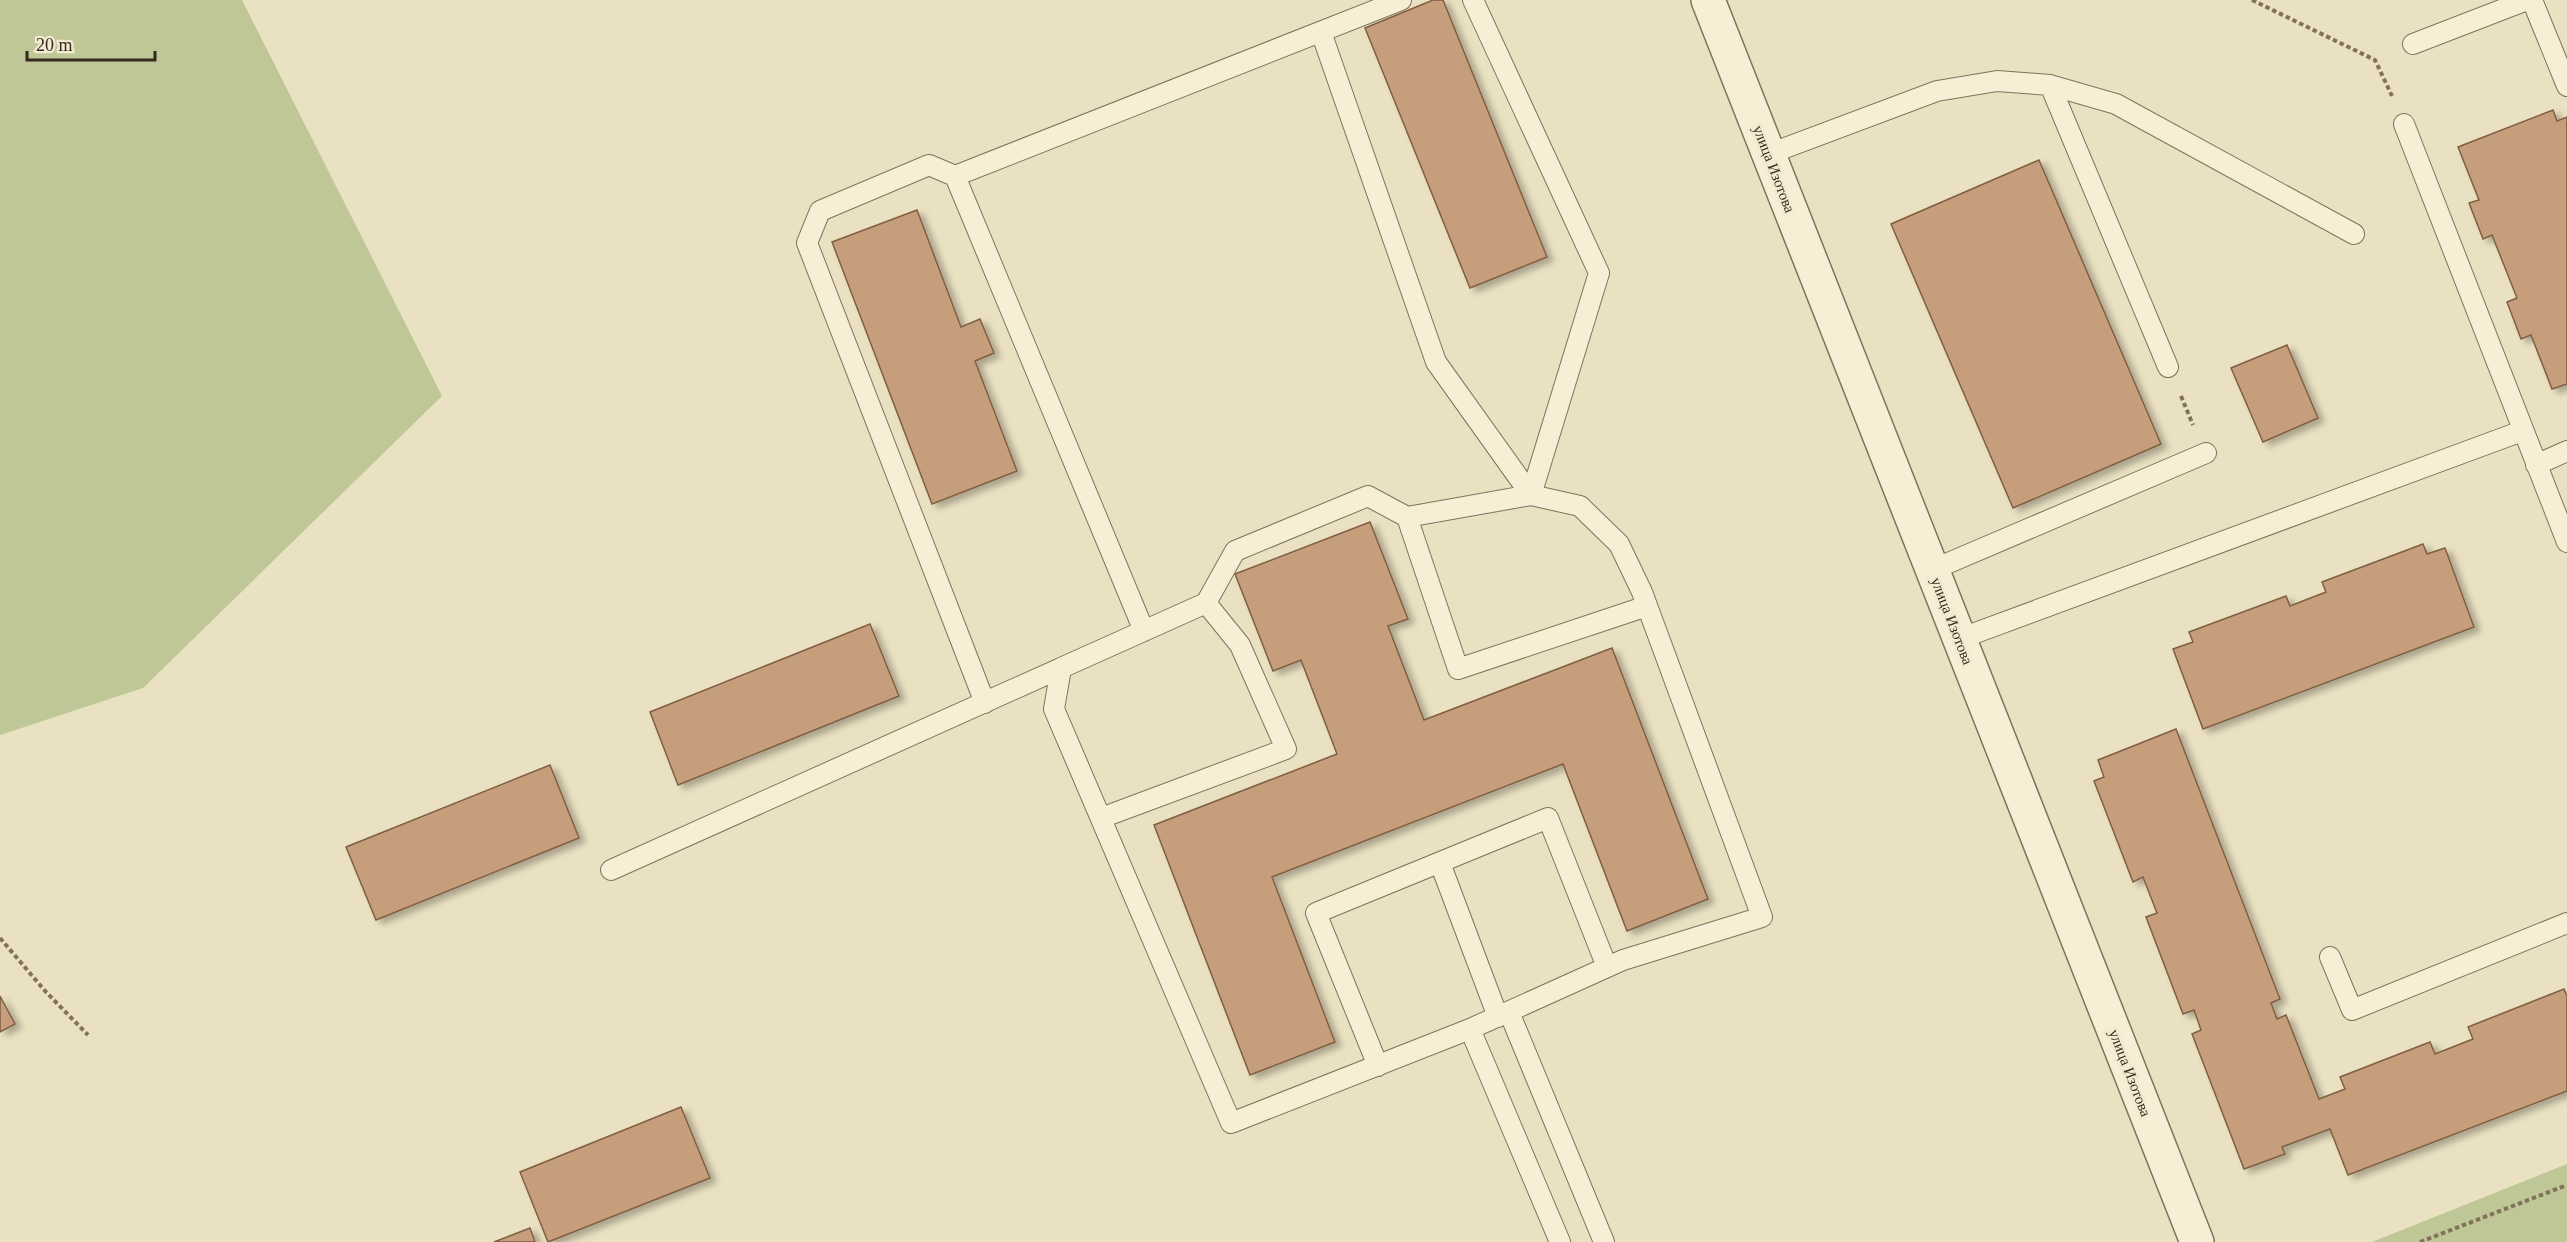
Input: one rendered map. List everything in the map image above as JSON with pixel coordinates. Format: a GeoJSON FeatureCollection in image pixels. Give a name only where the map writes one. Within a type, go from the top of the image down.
{"type":"FeatureCollection","features":[{"type":"Feature","properties":{"kind":"street","name":"улица Изотова"},"geometry":{"type":"LineString","coordinates":[[1708,0],[2196,1242]]}},
{"type":"Feature","properties":{"kind":"lane"},"geometry":{"type":"LineString","coordinates":[[954,176],[1401,0]]}},
{"type":"Feature","properties":{"kind":"lane"},"geometry":{"type":"LineString","coordinates":[[1473,0],[1599,273],[1531,495]]}},
{"type":"Feature","properties":{"kind":"lane"},"geometry":{"type":"LineString","coordinates":[[2413,44],[2527,0]]}},
{"type":"Feature","properties":{"kind":"lane"},"geometry":{"type":"LineString","coordinates":[[2532,0],[2567,86]]}},
{"type":"Feature","properties":{"kind":"lane"},"geometry":{"type":"LineString","coordinates":[[1321,32],[1436,362],[1531,495]]}},
{"type":"Feature","properties":{"kind":"lane"},"geometry":{"type":"LineString","coordinates":[[1768,154],[1937,91],[1996,81],[2050,86],[2116,104],[2354,234]]}},
{"type":"Feature","properties":{"kind":"lane"},"geometry":{"type":"LineString","coordinates":[[2050,86],[2168,367]]}},
{"type":"Feature","properties":{"kind":"lane"},"geometry":{"type":"LineString","coordinates":[[2404,124],[2522,432],[2567,542]]}},
{"type":"Feature","properties":{"kind":"lane"},"geometry":{"type":"LineString","coordinates":[[985,703],[807,243],[820,211],[929,165],[954,176],[1144,631]]}},
{"type":"Feature","properties":{"kind":"lane"},"geometry":{"type":"LineString","coordinates":[[1959,639],[2522,432]]}},
{"type":"Feature","properties":{"kind":"lane"},"geometry":{"type":"LineString","coordinates":[[2536,465],[2567,451]]}},
{"type":"Feature","properties":{"kind":"lane"},"geometry":{"type":"LineString","coordinates":[[1932,570],[2206,453]]}},
{"type":"Feature","properties":{"kind":"lane"},"geometry":{"type":"LineString","coordinates":[[611,870],[985,703],[1061,668],[1206,603],[1235,551],[1368,496],[1407,517],[1531,495],[1580,506],[1619,544],[1647,606],[1761,916],[1607,967],[1470,1029],[1231,1123],[1054,709],[1061,668]]}},
{"type":"Feature","properties":{"kind":"lane"},"geometry":{"type":"LineString","coordinates":[[1407,517],[1458,669],[1647,606]]}},
{"type":"Feature","properties":{"kind":"lane"},"geometry":{"type":"LineString","coordinates":[[1101,818],[1286,749],[1240,645],[1206,603]]}},
{"type":"Feature","properties":{"kind":"lane"},"geometry":{"type":"LineString","coordinates":[[1378,1066],[1316,913],[1548,818],[1607,967]]}},
{"type":"Feature","properties":{"kind":"lane"},"geometry":{"type":"LineString","coordinates":[[1440,863],[1503,1014],[1604,1242]]}},
{"type":"Feature","properties":{"kind":"lane"},"geometry":{"type":"LineString","coordinates":[[2330,957],[2352,1010],[2567,923]]}},
{"type":"Feature","properties":{"kind":"lane"},"geometry":{"type":"LineString","coordinates":[[1470,1029],[1560,1242]]}},
{"type":"Feature","properties":{"kind":"path"},"geometry":{"type":"LineString","coordinates":[[2252,0],[2375,60],[2404,124]]}},
{"type":"Feature","properties":{"kind":"path"},"geometry":{"type":"LineString","coordinates":[[2168,367],[2206,453]]}},
{"type":"Feature","properties":{"kind":"path"},"geometry":{"type":"LineString","coordinates":[[0,938],[46,992],[88,1035]]}},
{"type":"Feature","properties":{"kind":"path"},"geometry":{"type":"LineString","coordinates":[[2420,1242],[2567,1185]]}},
{"type":"Feature","properties":{"kind":"green space"},"geometry":{"type":"Polygon","coordinates":[[[0,0],[242,0],[442,396],[143,688],[0,735],[0,0]]]}},
{"type":"Feature","properties":{"kind":"green space"},"geometry":{"type":"Polygon","coordinates":[[[2567,1164],[2567,1242],[2372,1242],[2567,1164]]]}},
{"type":"Feature","properties":{"kind":"building"},"geometry":{"type":"Polygon","coordinates":[[[1433,0],[1443,0],[1547,257],[1470,288],[1365,28],[1433,0]]]}},
{"type":"Feature","properties":{"kind":"building"},"geometry":{"type":"Polygon","coordinates":[[[2553,110],[2557,121],[2567,117],[2567,384],[2552,389],[2531,335],[2521,339],[2507,302],[2517,298],[2492,235],[2483,239],[2469,203],[2479,200],[2458,147],[2553,110]]]}},
{"type":"Feature","properties":{"kind":"building"},"geometry":{"type":"Polygon","coordinates":[[[2039,160],[2161,444],[2013,508],[1891,224],[2039,160]]]}},
{"type":"Feature","properties":{"kind":"building"},"geometry":{"type":"Polygon","coordinates":[[[917,210],[961,327],[980,319],[994,353],[975,361],[1017,471],[932,504],[832,242],[917,210]]]}},
{"type":"Feature","properties":{"kind":"building"},"geometry":{"type":"Polygon","coordinates":[[[2287,345],[2318,418],[2263,442],[2231,368],[2287,345]]]}},
{"type":"Feature","properties":{"kind":"building"},"geometry":{"type":"Polygon","coordinates":[[[1370,522],[1408,619],[1388,626],[1424,720],[1612,648],[1708,899],[1627,931],[1563,764],[1272,877],[1335,1042],[1250,1075],[1154,825],[1337,754],[1301,660],[1273,671],[1235,574],[1370,522]]]}},
{"type":"Feature","properties":{"kind":"building"},"geometry":{"type":"Polygon","coordinates":[[[2423,544],[2427,554],[2445,548],[2474,627],[2203,729],[2173,649],[2193,642],[2189,632],[2286,596],[2290,606],[2326,592],[2322,582],[2423,544]]]}},
{"type":"Feature","properties":{"kind":"building"},"geometry":{"type":"Polygon","coordinates":[[[870,624],[899,696],[678,785],[650,712],[870,624]]]}},
{"type":"Feature","properties":{"kind":"building"},"geometry":{"type":"Polygon","coordinates":[[[2176,729],[2280,999],[2271,1003],[2277,1019],[2286,1015],[2319,1099],[2345,1089],[2340,1077],[2430,1042],[2435,1054],[2473,1039],[2468,1027],[2564,989],[2567,996],[2567,1091],[2348,1175],[2330,1129],[2282,1147],[2285,1154],[2244,1169],[2192,1034],[2201,1030],[2194,1010],[2183,1014],[2146,917],[2157,913],[2143,877],[2133,882],[2094,781],[2104,777],[2098,760],[2176,729]]]}},
{"type":"Feature","properties":{"kind":"building"},"geometry":{"type":"Polygon","coordinates":[[[550,765],[579,838],[376,920],[346,847],[550,765]]]}},
{"type":"Feature","properties":{"kind":"building"},"geometry":{"type":"Polygon","coordinates":[[[0,996],[15,1024],[0,1032],[0,996]]]}},
{"type":"Feature","properties":{"kind":"building"},"geometry":{"type":"Polygon","coordinates":[[[681,1107],[710,1178],[548,1242],[520,1172],[681,1107]]]}},
{"type":"Feature","properties":{"kind":"building"},"geometry":{"type":"Polygon","coordinates":[[[530,1228],[535,1242],[494,1242],[530,1228]]]}}]}
